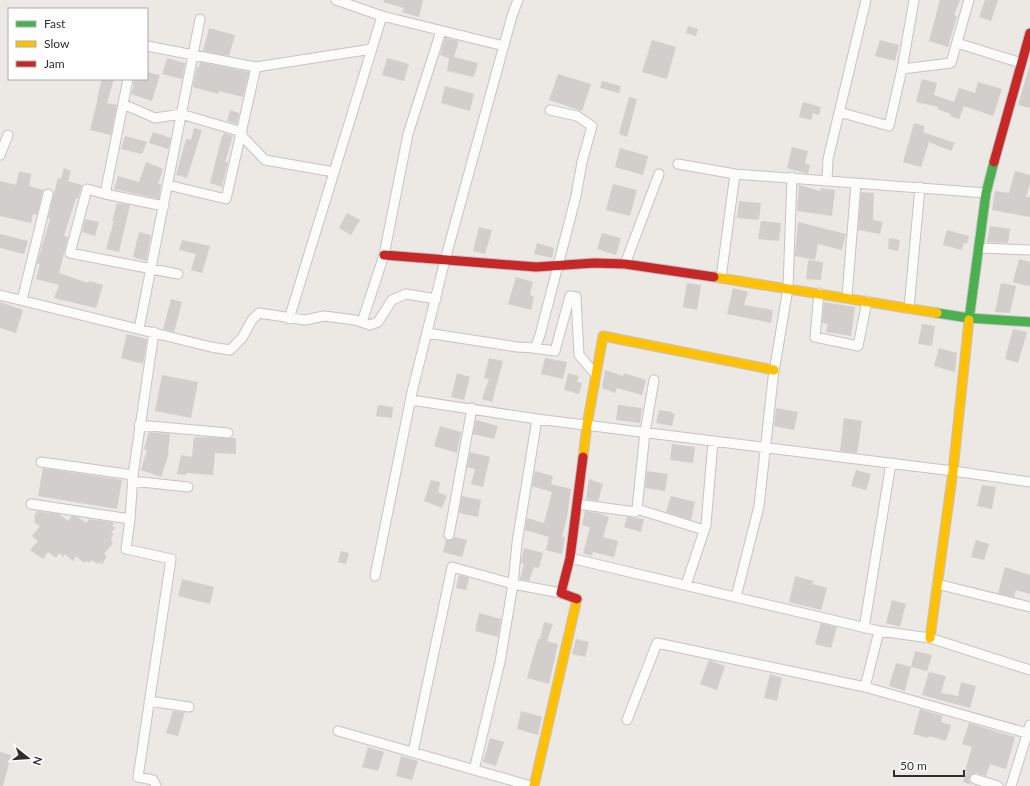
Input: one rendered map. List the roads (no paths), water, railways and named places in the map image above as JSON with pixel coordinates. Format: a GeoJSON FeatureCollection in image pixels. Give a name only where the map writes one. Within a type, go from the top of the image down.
{"type":"FeatureCollection","features":[{"type":"Feature","properties":{"kind":"street"},"geometry":{"type":"LineString","coordinates":[[336,0],[382,16],[504,46]]}},
{"type":"Feature","properties":{"kind":"street"},"geometry":{"type":"LineString","coordinates":[[375,576],[411,400],[445,260],[512,16],[518,0]]}},
{"type":"Feature","properties":{"kind":"street"},"geometry":{"type":"LineString","coordinates":[[827,180],[828,159],[866,0]]}},
{"type":"Feature","properties":{"kind":"street"},"geometry":{"type":"LineString","coordinates":[[839,112],[889,126],[902,69],[914,0]]}},
{"type":"Feature","properties":{"kind":"street"},"geometry":{"type":"LineString","coordinates":[[902,69],[951,63],[969,0]]}},
{"type":"Feature","properties":{"kind":"street"},"geometry":{"type":"LineString","coordinates":[[290,319],[382,16]]}},
{"type":"Feature","properties":{"kind":"street"},"geometry":{"type":"LineString","coordinates":[[139,329],[200,19]]}},
{"type":"Feature","properties":{"kind":"street"},"geometry":{"type":"LineString","coordinates":[[362,322],[384,255],[408,134],[441,31]]}},
{"type":"Feature","properties":{"kind":"street"},"geometry":{"type":"LineString","coordinates":[[930,638],[953,471],[969,318],[986,193],[1030,34]]}},
{"type":"Feature","properties":{"kind":"street"},"geometry":{"type":"LineString","coordinates":[[957,43],[1021,63]]}},
{"type":"Feature","properties":{"kind":"street"},"geometry":{"type":"LineString","coordinates":[[148,46],[256,67],[372,49]]}},
{"type":"Feature","properties":{"kind":"street"},"geometry":{"type":"LineString","coordinates":[[168,185],[226,199],[256,67]]}},
{"type":"Feature","properties":{"kind":"street"},"geometry":{"type":"LineString","coordinates":[[105,194],[128,80]]}},
{"type":"Feature","properties":{"kind":"street"},"geometry":{"type":"LineString","coordinates":[[123,104],[155,118],[181,114],[242,133],[265,160],[334,172]]}},
{"type":"Feature","properties":{"kind":"street"},"geometry":{"type":"LineString","coordinates":[[533,348],[535,348],[540,336],[559,265],[576,196],[582,162],[592,126],[577,116],[550,110]]}},
{"type":"Feature","properties":{"kind":"street"},"geometry":{"type":"LineString","coordinates":[[0,155],[8,135]]}},
{"type":"Feature","properties":{"kind":"street"},"geometry":{"type":"LineString","coordinates":[[678,164],[735,174],[792,177],[986,193]]}},
{"type":"Feature","properties":{"kind":"street"},"geometry":{"type":"LineString","coordinates":[[625,264],[659,174]]}},
{"type":"Feature","properties":{"kind":"street"},"geometry":{"type":"LineString","coordinates":[[721,278],[735,174]]}},
{"type":"Feature","properties":{"kind":"street"},"geometry":{"type":"LineString","coordinates":[[736,597],[759,506],[774,370],[788,288],[792,177]]}},
{"type":"Feature","properties":{"kind":"street"},"geometry":{"type":"LineString","coordinates":[[847,297],[856,183]]}},
{"type":"Feature","properties":{"kind":"street"},"geometry":{"type":"LineString","coordinates":[[909,308],[920,188]]}},
{"type":"Feature","properties":{"kind":"street"},"geometry":{"type":"LineString","coordinates":[[164,206],[87,189],[70,253],[178,274]]}},
{"type":"Feature","properties":{"kind":"street"},"geometry":{"type":"LineString","coordinates":[[22,300],[48,194]]}},
{"type":"Feature","properties":{"kind":"street"},"geometry":{"type":"LineString","coordinates":[[979,248],[1030,250]]}},
{"type":"Feature","properties":{"kind":"street"},"geometry":{"type":"LineString","coordinates":[[384,255],[536,267],[594,263],[625,264],[847,297],[969,318],[1030,322]]}},
{"type":"Feature","properties":{"kind":"street"},"geometry":{"type":"LineString","coordinates":[[819,293],[815,337],[858,346],[867,301]]}},
{"type":"Feature","properties":{"kind":"street"},"geometry":{"type":"LineString","coordinates":[[0,296],[22,300],[211,347],[230,350],[242,338],[252,320],[259,313],[290,319],[305,320],[324,316],[339,317],[370,325],[378,322],[392,300],[406,294],[436,298]]}},
{"type":"Feature","properties":{"kind":"street"},"geometry":{"type":"LineString","coordinates":[[427,333],[555,351],[570,296],[576,297],[579,355],[596,375]]}},
{"type":"Feature","properties":{"kind":"street"},"geometry":{"type":"LineString","coordinates":[[154,332],[132,478],[130,519],[126,549],[171,559],[138,778],[153,780],[156,786]]}},
{"type":"Feature","properties":{"kind":"street"},"geometry":{"type":"LineString","coordinates":[[562,593],[570,558],[587,425],[603,336],[774,370]]}},
{"type":"Feature","properties":{"kind":"street"},"geometry":{"type":"LineString","coordinates":[[637,509],[645,432],[654,380]]}},
{"type":"Feature","properties":{"kind":"street"},"geometry":{"type":"LineString","coordinates":[[411,400],[537,419],[1030,482]]}},
{"type":"Feature","properties":{"kind":"street"},"geometry":{"type":"LineString","coordinates":[[449,535],[472,408]]}},
{"type":"Feature","properties":{"kind":"street"},"geometry":{"type":"LineString","coordinates":[[474,770],[500,662],[537,419]]}},
{"type":"Feature","properties":{"kind":"street"},"geometry":{"type":"LineString","coordinates":[[139,424],[228,433]]}},
{"type":"Feature","properties":{"kind":"street"},"geometry":{"type":"LineString","coordinates":[[686,585],[706,525],[713,441]]}},
{"type":"Feature","properties":{"kind":"street"},"geometry":{"type":"LineString","coordinates":[[41,462],[188,487]]}},
{"type":"Feature","properties":{"kind":"street"},"geometry":{"type":"LineString","coordinates":[[864,628],[891,464]]}},
{"type":"Feature","properties":{"kind":"street"},"geometry":{"type":"LineString","coordinates":[[31,504],[130,519]]}},
{"type":"Feature","properties":{"kind":"street"},"geometry":{"type":"LineString","coordinates":[[577,504],[635,512],[637,509],[704,530]]}},
{"type":"Feature","properties":{"kind":"street"},"geometry":{"type":"LineString","coordinates":[[570,558],[864,628],[930,638],[1030,670]]}},
{"type":"Feature","properties":{"kind":"street"},"geometry":{"type":"LineString","coordinates":[[338,731],[532,786],[577,598],[562,593],[513,584],[452,567],[413,752]]}},
{"type":"Feature","properties":{"kind":"street"},"geometry":{"type":"LineString","coordinates":[[937,584],[1030,607]]}},
{"type":"Feature","properties":{"kind":"street"},"geometry":{"type":"LineString","coordinates":[[866,687],[878,631]]}},
{"type":"Feature","properties":{"kind":"street"},"geometry":{"type":"LineString","coordinates":[[627,720],[657,643],[866,687],[1029,731],[1011,786]]}},
{"type":"Feature","properties":{"kind":"street"},"geometry":{"type":"LineString","coordinates":[[149,701],[189,707]]}},
{"type":"Feature","properties":{"kind":"street"},"geometry":{"type":"LineString","coordinates":[[975,779],[998,786]]}}]}
